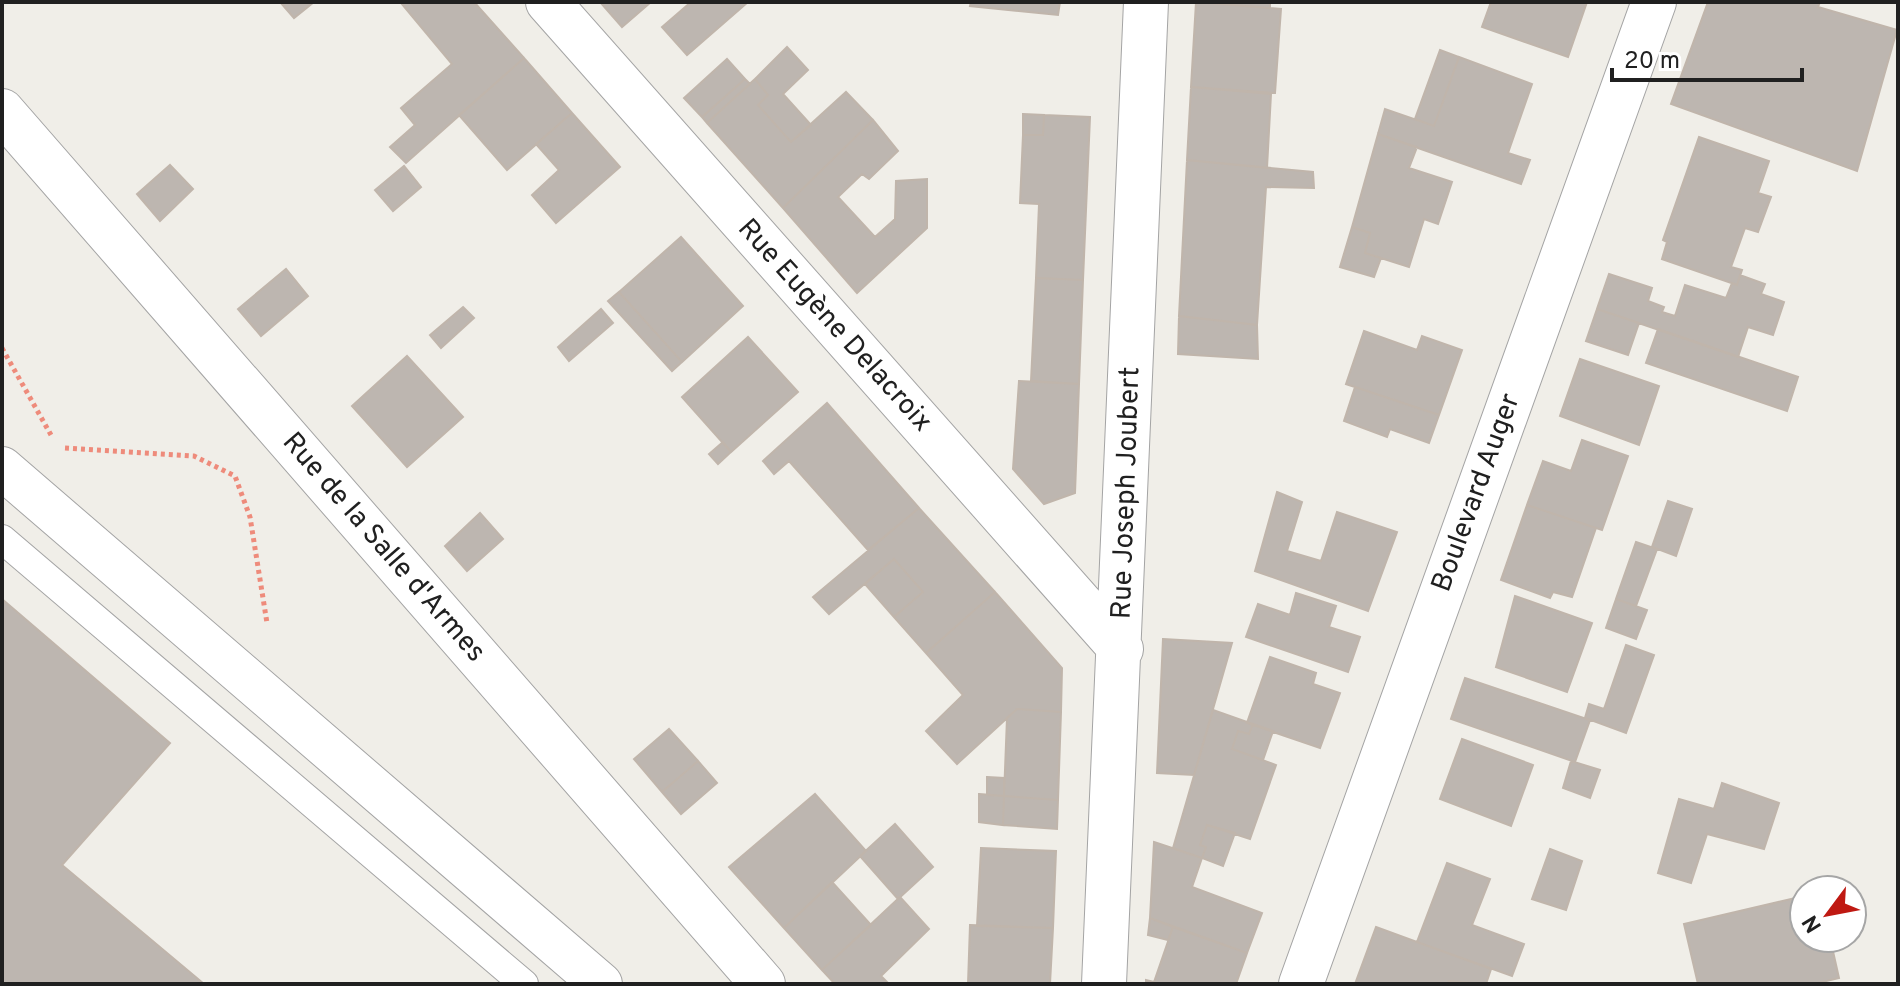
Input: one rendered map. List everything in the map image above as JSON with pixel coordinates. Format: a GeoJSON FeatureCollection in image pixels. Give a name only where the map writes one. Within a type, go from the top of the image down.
{"type":"FeatureCollection","features":[{"type":"Feature","properties":{"kind":"street","name":"Rue Eugène Delacroix"},"geometry":{"type":"LineString","coordinates":[[548,2],[1121,649]]}},
{"type":"Feature","properties":{"kind":"street","name":"Rue Joseph Joubert"},"geometry":{"type":"LineString","coordinates":[[1104,984],[1121,649],[1146,2]]}},
{"type":"Feature","properties":{"kind":"street","name":"Boulevard Auger"},"geometry":{"type":"LineString","coordinates":[[1301,984],[1654,2]]}},
{"type":"Feature","properties":{"kind":"street","name":"Rue de la Salle d'Armes"},"geometry":{"type":"LineString","coordinates":[[2,111],[763,984]]}},
{"type":"Feature","properties":{"kind":"street"},"geometry":{"type":"LineString","coordinates":[[2,468],[601,984]]}},
{"type":"Feature","properties":{"kind":"lane"},"geometry":{"type":"LineString","coordinates":[[2,539],[524,984]]}},
{"type":"Feature","properties":{"kind":"path"},"geometry":{"type":"LineString","coordinates":[[58,448],[194,456],[235,476],[250,517],[280,707]]}},
{"type":"Feature","properties":{"kind":"building"},"geometry":{"type":"Polygon","coordinates":[[[280,2],[314,2],[294,18],[280,2]]]}},
{"type":"Feature","properties":{"kind":"building"},"geometry":{"type":"Polygon","coordinates":[[[474,2],[524,58],[406,163],[390,147],[415,125],[401,108],[452,64],[401,3],[474,2]]]}},
{"type":"Feature","properties":{"kind":"building"},"geometry":{"type":"Polygon","coordinates":[[[600,2],[651,2],[622,27],[600,2]]]}},
{"type":"Feature","properties":{"kind":"building"},"geometry":{"type":"Polygon","coordinates":[[[691,2],[748,2],[687,55],[662,27],[691,2]]]}},
{"type":"Feature","properties":{"kind":"building"},"geometry":{"type":"Polygon","coordinates":[[[971,2],[1060,2],[1058,15],[970,6],[971,2]]]}},
{"type":"Feature","properties":{"kind":"building"},"geometry":{"type":"Polygon","coordinates":[[[1196,2],[1270,2],[1270,8],[1196,2]]]}},
{"type":"Feature","properties":{"kind":"building"},"geometry":{"type":"Polygon","coordinates":[[[1196,2],[1281,9],[1275,93],[1191,87],[1196,2]]]}},
{"type":"Feature","properties":{"kind":"building"},"geometry":{"type":"Polygon","coordinates":[[[1491,2],[1587,2],[1568,57],[1482,27],[1491,2]]]}},
{"type":"Feature","properties":{"kind":"building"},"geometry":{"type":"Polygon","coordinates":[[[1708,2],[1820,2],[1818,7],[1897,30],[1857,171],[1671,104],[1708,2]]]}},
{"type":"Feature","properties":{"kind":"building"},"geometry":{"type":"Polygon","coordinates":[[[787,47],[808,70],[783,94],[811,125],[791,142],[758,105],[768,95],[755,79],[787,47]]]}},
{"type":"Feature","properties":{"kind":"building"},"geometry":{"type":"Polygon","coordinates":[[[1440,50],[1459,57],[1434,126],[1415,119],[1440,50]]]}},
{"type":"Feature","properties":{"kind":"building"},"geometry":{"type":"Polygon","coordinates":[[[1459,57],[1532,84],[1508,153],[1530,160],[1521,184],[1378,134],[1385,109],[1434,126],[1459,57]]]}},
{"type":"Feature","properties":{"kind":"building"},"geometry":{"type":"Polygon","coordinates":[[[524,58],[572,113],[507,170],[459,115],[524,58]]]}},
{"type":"Feature","properties":{"kind":"building"},"geometry":{"type":"Polygon","coordinates":[[[727,59],[745,79],[702,117],[684,98],[727,59]]]}},
{"type":"Feature","properties":{"kind":"building"},"geometry":{"type":"Polygon","coordinates":[[[745,79],[750,84],[707,123],[702,117],[745,79]]]}},
{"type":"Feature","properties":{"kind":"building"},"geometry":{"type":"Polygon","coordinates":[[[755,79],[768,95],[758,105],[791,142],[846,92],[873,120],[783,208],[707,123],[755,79]]]}},
{"type":"Feature","properties":{"kind":"building"},"geometry":{"type":"Polygon","coordinates":[[[1191,87],[1271,94],[1267,168],[1187,160],[1191,87]]]}},
{"type":"Feature","properties":{"kind":"building"},"geometry":{"type":"Polygon","coordinates":[[[572,113],[620,167],[556,223],[532,195],[559,170],[536,144],[572,113]]]}},
{"type":"Feature","properties":{"kind":"building"},"geometry":{"type":"Polygon","coordinates":[[[1023,114],[1044,115],[1043,135],[1023,135],[1023,114]]]}},
{"type":"Feature","properties":{"kind":"building"},"geometry":{"type":"Polygon","coordinates":[[[1044,115],[1090,117],[1083,280],[1036,278],[1039,204],[1020,203],[1023,135],[1043,135],[1044,115]]]}},
{"type":"Feature","properties":{"kind":"building"},"geometry":{"type":"Polygon","coordinates":[[[873,120],[898,151],[869,179],[862,174],[838,197],[875,237],[895,219],[896,181],[927,179],[927,228],[857,293],[783,208],[873,120]]]}},
{"type":"Feature","properties":{"kind":"building"},"geometry":{"type":"Polygon","coordinates":[[[1378,134],[1417,147],[1409,168],[1452,182],[1438,224],[1424,219],[1409,267],[1365,253],[1370,233],[1352,227],[1378,134]]]}},
{"type":"Feature","properties":{"kind":"building"},"geometry":{"type":"Polygon","coordinates":[[[1699,137],[1769,161],[1758,193],[1771,197],[1758,232],[1745,228],[1731,267],[1742,270],[1737,285],[1662,259],[1667,242],[1663,240],[1699,137]]]}},
{"type":"Feature","properties":{"kind":"building"},"geometry":{"type":"Polygon","coordinates":[[[1187,160],[1313,172],[1314,188],[1266,187],[1257,325],[1179,316],[1187,160]]]}},
{"type":"Feature","properties":{"kind":"building"},"geometry":{"type":"Polygon","coordinates":[[[170,165],[193,189],[160,221],[137,194],[170,165]]]}},
{"type":"Feature","properties":{"kind":"building"},"geometry":{"type":"Polygon","coordinates":[[[404,166],[421,187],[393,211],[375,190],[404,166]]]}},
{"type":"Feature","properties":{"kind":"building"},"geometry":{"type":"Polygon","coordinates":[[[1352,227],[1370,233],[1365,253],[1381,258],[1374,277],[1340,267],[1352,227]]]}},
{"type":"Feature","properties":{"kind":"building"},"geometry":{"type":"Polygon","coordinates":[[[681,237],[743,306],[682,362],[619,292],[681,237]]]}},
{"type":"Feature","properties":{"kind":"building"},"geometry":{"type":"Polygon","coordinates":[[[286,269],[308,296],[261,336],[238,309],[286,269]]]}},
{"type":"Feature","properties":{"kind":"building"},"geometry":{"type":"Polygon","coordinates":[[[1609,274],[1652,288],[1648,301],[1664,307],[1662,312],[1675,316],[1685,285],[1726,298],[1732,283],[1737,285],[1740,275],[1765,284],[1761,294],[1784,302],[1773,335],[1748,327],[1738,357],[1597,309],[1609,274]]]}},
{"type":"Feature","properties":{"kind":"building"},"geometry":{"type":"Polygon","coordinates":[[[1036,278],[1083,280],[1079,384],[1031,381],[1036,278]]]}},
{"type":"Feature","properties":{"kind":"building"},"geometry":{"type":"Polygon","coordinates":[[[619,292],[682,362],[672,371],[608,301],[619,292]]]}},
{"type":"Feature","properties":{"kind":"building"},"geometry":{"type":"Polygon","coordinates":[[[463,307],[474,318],[441,348],[430,335],[463,307]]]}},
{"type":"Feature","properties":{"kind":"building"},"geometry":{"type":"Polygon","coordinates":[[[601,309],[613,323],[569,361],[558,347],[601,309]]]}},
{"type":"Feature","properties":{"kind":"building"},"geometry":{"type":"Polygon","coordinates":[[[1597,309],[1639,323],[1628,355],[1586,341],[1597,309]]]}},
{"type":"Feature","properties":{"kind":"building"},"geometry":{"type":"Polygon","coordinates":[[[1179,316],[1257,325],[1258,359],[1178,354],[1179,316]]]}},
{"type":"Feature","properties":{"kind":"building"},"geometry":{"type":"Polygon","coordinates":[[[1658,329],[1798,377],[1787,411],[1646,363],[1658,329]]]}},
{"type":"Feature","properties":{"kind":"building"},"geometry":{"type":"Polygon","coordinates":[[[1364,331],[1417,350],[1422,336],[1462,350],[1439,415],[1346,384],[1364,331]]]}},
{"type":"Feature","properties":{"kind":"building"},"geometry":{"type":"Polygon","coordinates":[[[748,337],[798,392],[731,452],[682,397],[748,337]]]}},
{"type":"Feature","properties":{"kind":"building"},"geometry":{"type":"Polygon","coordinates":[[[407,356],[463,417],[407,467],[352,406],[407,356]]]}},
{"type":"Feature","properties":{"kind":"building"},"geometry":{"type":"Polygon","coordinates":[[[1580,359],[1659,386],[1639,445],[1560,416],[1580,359]]]}},
{"type":"Feature","properties":{"kind":"building"},"geometry":{"type":"Polygon","coordinates":[[[1019,381],[1079,384],[1075,493],[1044,504],[1013,469],[1019,381]]]}},
{"type":"Feature","properties":{"kind":"building"},"geometry":{"type":"Polygon","coordinates":[[[1355,387],[1439,415],[1429,443],[1390,429],[1387,437],[1344,421],[1355,387]]]}},
{"type":"Feature","properties":{"kind":"building"},"geometry":{"type":"Polygon","coordinates":[[[827,403],[919,508],[868,550],[789,461],[774,474],[763,461],[827,403]]]}},
{"type":"Feature","properties":{"kind":"building"},"geometry":{"type":"Polygon","coordinates":[[[1582,440],[1628,456],[1602,530],[1527,505],[1543,461],[1571,471],[1582,440]]]}},
{"type":"Feature","properties":{"kind":"building"},"geometry":{"type":"Polygon","coordinates":[[[723,442],[731,452],[718,464],[709,454],[723,442]]]}},
{"type":"Feature","properties":{"kind":"building"},"geometry":{"type":"Polygon","coordinates":[[[1277,492],[1302,502],[1287,551],[1321,561],[1337,512],[1397,532],[1368,611],[1255,571],[1277,492]]]}},
{"type":"Feature","properties":{"kind":"building"},"geometry":{"type":"Polygon","coordinates":[[[1668,501],[1692,509],[1676,556],[1652,547],[1668,501]]]}},
{"type":"Feature","properties":{"kind":"building"},"geometry":{"type":"Polygon","coordinates":[[[1527,505],[1596,528],[1572,597],[1553,592],[1550,598],[1501,580],[1527,505]]]}},
{"type":"Feature","properties":{"kind":"building"},"geometry":{"type":"Polygon","coordinates":[[[919,508],[995,592],[926,653],[894,617],[923,592],[894,559],[829,614],[813,597],[919,508]]]}},
{"type":"Feature","properties":{"kind":"building"},"geometry":{"type":"Polygon","coordinates":[[[480,513],[503,539],[467,571],[445,546],[480,513]]]}},
{"type":"Feature","properties":{"kind":"building"},"geometry":{"type":"Polygon","coordinates":[[[1636,542],[1657,549],[1636,606],[1616,599],[1636,542]]]}},
{"type":"Feature","properties":{"kind":"building"},"geometry":{"type":"Polygon","coordinates":[[[894,559],[923,592],[894,617],[865,584],[894,559]]]}},
{"type":"Feature","properties":{"kind":"building"},"geometry":{"type":"Polygon","coordinates":[[[995,592],[1062,668],[1061,712],[1017,709],[957,764],[926,731],[963,695],[926,653],[995,592]]]}},
{"type":"Feature","properties":{"kind":"building"},"geometry":{"type":"Polygon","coordinates":[[[1296,593],[1336,606],[1329,627],[1360,637],[1348,672],[1246,637],[1258,604],[1290,615],[1296,593]]]}},
{"type":"Feature","properties":{"kind":"building"},"geometry":{"type":"Polygon","coordinates":[[[1515,596],[1592,623],[1567,692],[1496,667],[1515,596]]]}},
{"type":"Feature","properties":{"kind":"building"},"geometry":{"type":"Polygon","coordinates":[[[2,599],[170,743],[62,865],[204,984],[2,984],[2,599]]]}},
{"type":"Feature","properties":{"kind":"building"},"geometry":{"type":"Polygon","coordinates":[[[1616,599],[1647,610],[1636,639],[1606,628],[1616,599]]]}},
{"type":"Feature","properties":{"kind":"building"},"geometry":{"type":"Polygon","coordinates":[[[1163,639],[1232,643],[1194,775],[1157,773],[1163,639]]]}},
{"type":"Feature","properties":{"kind":"building"},"geometry":{"type":"Polygon","coordinates":[[[1626,645],[1654,655],[1626,733],[1585,718],[1589,704],[1604,709],[1626,645]]]}},
{"type":"Feature","properties":{"kind":"building"},"geometry":{"type":"Polygon","coordinates":[[[1270,657],[1316,673],[1313,684],[1340,693],[1320,748],[1247,723],[1270,657]]]}},
{"type":"Feature","properties":{"kind":"building"},"geometry":{"type":"Polygon","coordinates":[[[1465,678],[1590,720],[1575,762],[1451,719],[1465,678]]]}},
{"type":"Feature","properties":{"kind":"building"},"geometry":{"type":"Polygon","coordinates":[[[1017,709],[1061,712],[1058,800],[1004,796],[1007,718],[1017,709]]]}},
{"type":"Feature","properties":{"kind":"building"},"geometry":{"type":"Polygon","coordinates":[[[1213,710],[1253,724],[1249,734],[1238,731],[1232,749],[1276,765],[1250,839],[1207,825],[1200,845],[1206,847],[1202,858],[1173,848],[1213,710]]]}},
{"type":"Feature","properties":{"kind":"building"},"geometry":{"type":"Polygon","coordinates":[[[1253,724],[1273,731],[1263,760],[1232,749],[1238,731],[1249,734],[1253,724]]]}},
{"type":"Feature","properties":{"kind":"building"},"geometry":{"type":"Polygon","coordinates":[[[669,729],[698,761],[662,792],[634,759],[669,729]]]}},
{"type":"Feature","properties":{"kind":"building"},"geometry":{"type":"Polygon","coordinates":[[[1462,739],[1533,765],[1511,826],[1440,799],[1462,739]]]}},
{"type":"Feature","properties":{"kind":"building"},"geometry":{"type":"Polygon","coordinates":[[[698,761],[717,783],[681,814],[662,792],[698,761]]]}},
{"type":"Feature","properties":{"kind":"building"},"geometry":{"type":"Polygon","coordinates":[[[1571,761],[1600,770],[1590,798],[1563,788],[1571,761]]]}},
{"type":"Feature","properties":{"kind":"building"},"geometry":{"type":"Polygon","coordinates":[[[987,777],[1004,778],[1004,796],[987,795],[987,777]]]}},
{"type":"Feature","properties":{"kind":"building"},"geometry":{"type":"Polygon","coordinates":[[[1722,783],[1779,803],[1764,849],[1707,834],[1691,883],[1658,873],[1679,799],[1714,809],[1722,783]]]}},
{"type":"Feature","properties":{"kind":"building"},"geometry":{"type":"Polygon","coordinates":[[[815,794],[866,851],[784,928],[729,867],[815,794]]]}},
{"type":"Feature","properties":{"kind":"building"},"geometry":{"type":"Polygon","coordinates":[[[979,794],[1004,796],[1003,825],[979,822],[979,794]]]}},
{"type":"Feature","properties":{"kind":"building"},"geometry":{"type":"Polygon","coordinates":[[[1004,796],[1058,800],[1057,829],[1003,825],[1004,796]]]}},
{"type":"Feature","properties":{"kind":"building"},"geometry":{"type":"Polygon","coordinates":[[[895,824],[933,867],[898,899],[860,856],[895,824]]]}},
{"type":"Feature","properties":{"kind":"building"},"geometry":{"type":"Polygon","coordinates":[[[1207,825],[1235,833],[1223,866],[1202,858],[1206,847],[1200,845],[1207,825]]]}},
{"type":"Feature","properties":{"kind":"building"},"geometry":{"type":"Polygon","coordinates":[[[1154,842],[1202,858],[1192,887],[1262,913],[1247,953],[1150,918],[1154,842]]]}},
{"type":"Feature","properties":{"kind":"building"},"geometry":{"type":"Polygon","coordinates":[[[981,848],[1056,851],[1053,928],[977,926],[981,848]]]}},
{"type":"Feature","properties":{"kind":"building"},"geometry":{"type":"Polygon","coordinates":[[[1550,849],[1582,861],[1566,910],[1532,899],[1550,849]]]}},
{"type":"Feature","properties":{"kind":"building"},"geometry":{"type":"Polygon","coordinates":[[[1447,863],[1490,879],[1472,925],[1524,944],[1512,976],[1417,942],[1447,863]]]}},
{"type":"Feature","properties":{"kind":"building"},"geometry":{"type":"Polygon","coordinates":[[[832,882],[871,925],[822,970],[784,928],[832,882]]]}},
{"type":"Feature","properties":{"kind":"building"},"geometry":{"type":"Polygon","coordinates":[[[900,897],[929,929],[881,976],[889,984],[835,984],[822,970],[900,897]]]}},
{"type":"Feature","properties":{"kind":"building"},"geometry":{"type":"Polygon","coordinates":[[[1788,900],[1788,954],[1834,954],[1839,978],[1814,984],[1698,984],[1684,924],[1788,900]]]}},
{"type":"Feature","properties":{"kind":"building"},"geometry":{"type":"Polygon","coordinates":[[[1150,918],[1173,927],[1168,940],[1148,935],[1150,918]]]}},
{"type":"Feature","properties":{"kind":"building"},"geometry":{"type":"Polygon","coordinates":[[[970,925],[1053,928],[1050,984],[968,984],[970,925]]]}},
{"type":"Feature","properties":{"kind":"building"},"geometry":{"type":"Polygon","coordinates":[[[1173,927],[1247,953],[1236,984],[1146,984],[1146,980],[1154,982],[1173,927]]]}},
{"type":"Feature","properties":{"kind":"building"},"geometry":{"type":"Polygon","coordinates":[[[1376,927],[1491,969],[1486,984],[1449,981],[1448,984],[1355,984],[1376,927]]]}}]}
